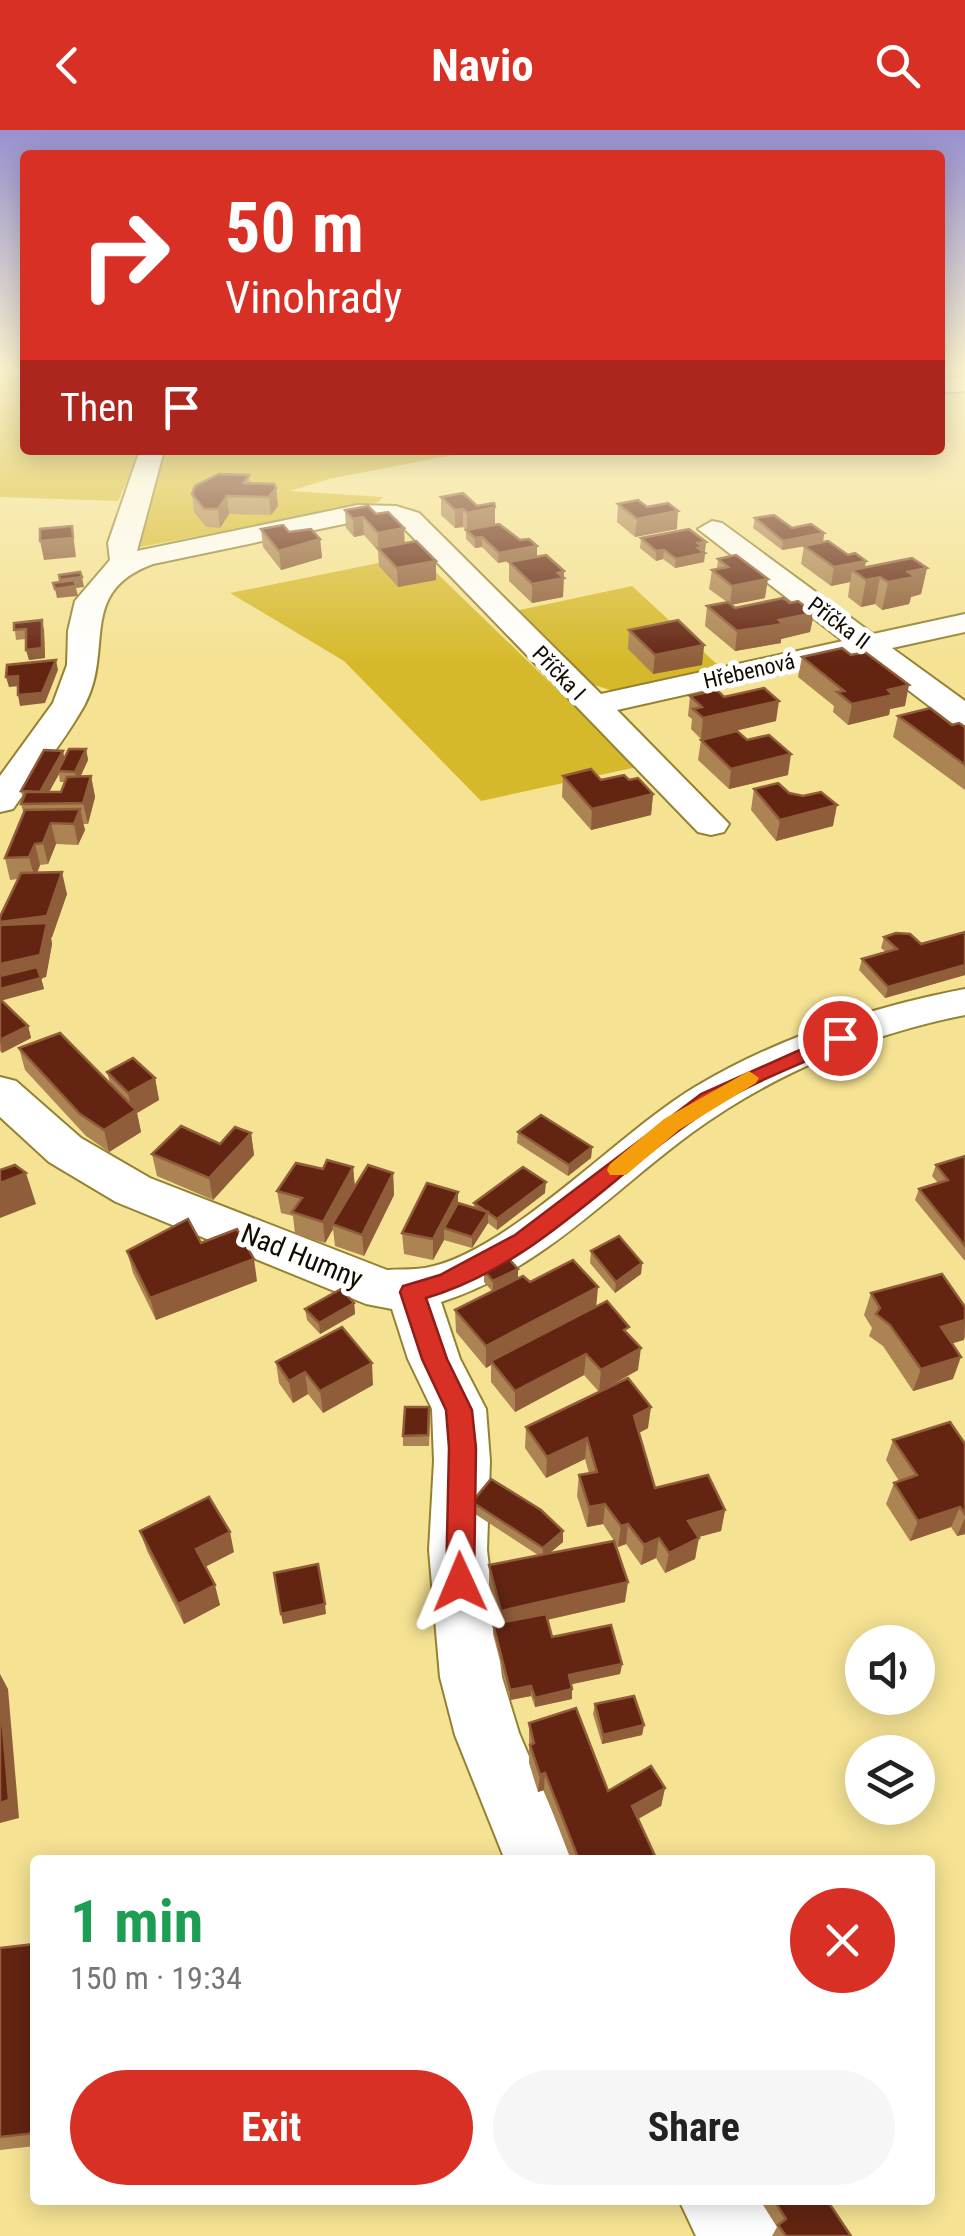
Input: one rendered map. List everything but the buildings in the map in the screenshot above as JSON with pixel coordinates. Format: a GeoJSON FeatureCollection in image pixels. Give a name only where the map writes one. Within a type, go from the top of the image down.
{"type":"FeatureCollection","features":[{"type":"Feature","properties":{"kind":"street"},"geometry":{"type":"LineString","coordinates":[[0,802],[69,704],[84,665],[83,632],[90,601],[124,563],[125,529],[146,466]]}},
{"type":"Feature","properties":{"kind":"street","name":"Příčka I"},"geometry":{"type":"LineString","coordinates":[[124,563],[358,513],[396,514],[410,519],[711,824]]}},
{"type":"Feature","properties":{"kind":"street","name":"Příčka II"},"geometry":{"type":"LineString","coordinates":[[712,529],[965,716]]}},
{"type":"Feature","properties":{"kind":"street","name":"Hřebenová"},"geometry":{"type":"LineString","coordinates":[[592,706],[965,623]]}},
{"type":"Feature","properties":{"kind":"street"},"geometry":{"type":"LineString","coordinates":[[537,1855],[487,1735],[470,1677],[458,1550],[462,1461],[459,1410],[434,1359],[412,1292],[448,1282],[524,1241],[591,1193],[671,1124],[756,1074],[907,1014],[965,1002]]}},
{"type":"Feature","properties":{"kind":"street","name":"Nad Humny"},"geometry":{"type":"LineString","coordinates":[[0,1092],[65,1150],[133,1190],[384,1290],[412,1292]]}},
{"type":"Feature","properties":{"kind":"street"},"geometry":{"type":"LineString","coordinates":[[722,2205],[743,2236]]}},
{"type":"Feature","properties":{"kind":"shaded area"},"geometry":{"type":"Polygon","coordinates":[[[0,466],[134,466],[118,501],[0,497],[0,466]]]}},
{"type":"Feature","properties":{"kind":"shaded area"},"geometry":{"type":"Polygon","coordinates":[[[157,466],[394,466],[290,491],[383,497],[378,502],[140,547],[157,466]]]}},
{"type":"Feature","properties":{"kind":"shaded area"},"geometry":{"type":"Polygon","coordinates":[[[418,555],[637,767],[481,801],[344,661],[230,593],[418,555]]]}},
{"type":"Feature","properties":{"kind":"shaded area"},"geometry":{"type":"Polygon","coordinates":[[[632,586],[721,668],[613,691],[588,683],[515,611],[632,586]]]}},
{"type":"Feature","properties":{"kind":"slow traffic"},"geometry":{"type":"LineString","coordinates":[[618,1170],[671,1124],[749,1078]]}},
{"type":"Feature","properties":{"kind":"route"},"geometry":{"type":"LineString","coordinates":[[460,1582],[459,1410],[434,1359],[412,1292],[448,1282],[524,1241],[591,1193],[671,1124],[709,1099],[840,1038]]}}]}
